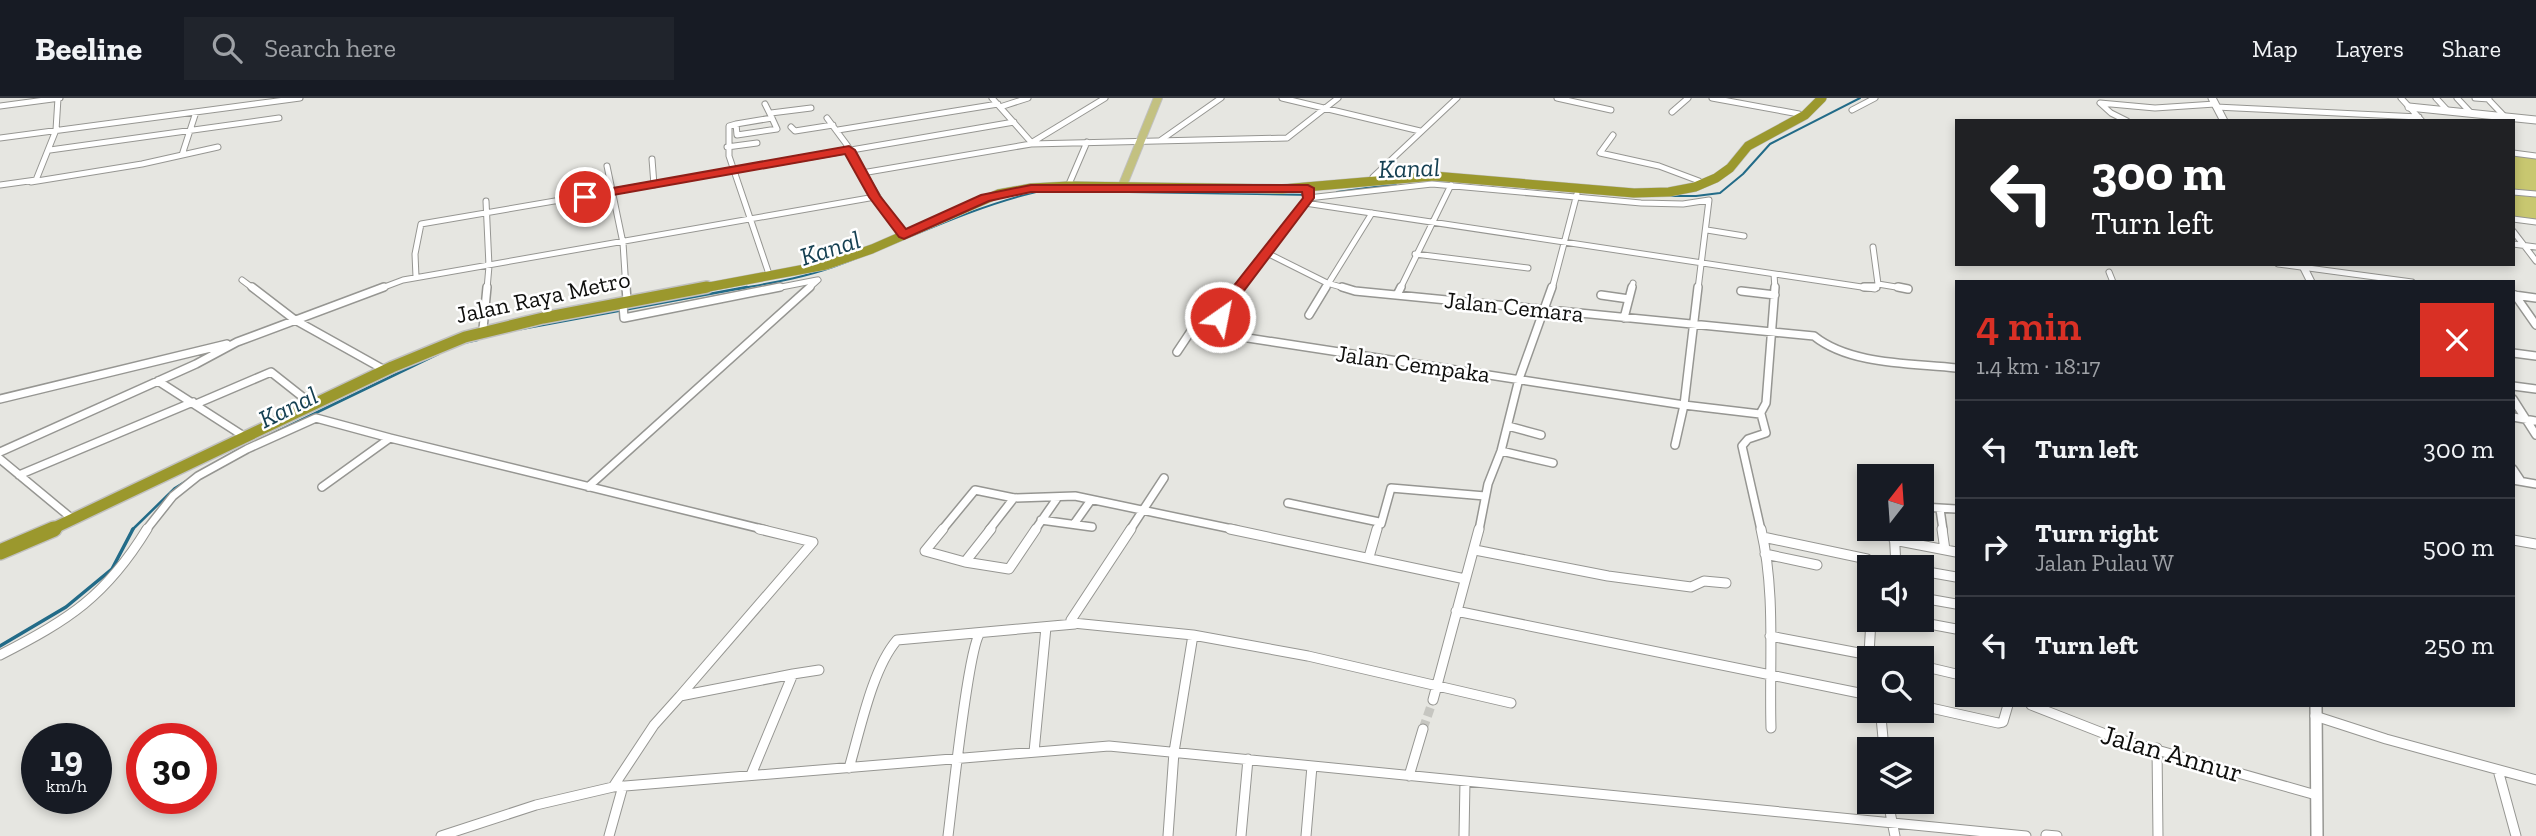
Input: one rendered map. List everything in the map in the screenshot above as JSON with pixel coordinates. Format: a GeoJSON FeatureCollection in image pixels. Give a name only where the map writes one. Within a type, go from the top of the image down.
{"type":"FeatureCollection","features":[{"type":"Feature","properties":{"kind":"highway"},"geometry":{"type":"LineString","coordinates":[[1123,186],[1308,195],[1396,177],[1434,176],[1650,190],[1699,181],[1720,169],[1747,141],[1799,114],[1818,99]]}},
{"type":"Feature","properties":{"kind":"highway"},"geometry":{"type":"LineString","coordinates":[[931,220],[985,198],[1014,191],[1058,187],[1282,187],[1434,173],[1551,184],[1577,193],[1653,193],[1683,190],[1705,183],[1730,168],[1748,146],[1805,115],[1818,99]]}},
{"type":"Feature","properties":{"kind":"highway","name":"Jalan Raya Metro"},"geometry":{"type":"LineString","coordinates":[[0,549],[381,368],[440,343],[484,329],[823,262],[906,231],[995,192],[1030,186],[1069,184],[1123,186]]}},
{"type":"Feature","properties":{"kind":"highway"},"geometry":{"type":"LineString","coordinates":[[0,549],[86,514],[421,354],[465,337],[517,323],[826,265],[906,231]]}},
{"type":"Feature","properties":{"kind":"main road"},"geometry":{"type":"LineString","coordinates":[[1123,186],[1158,98]]}},
{"type":"Feature","properties":{"kind":"street"},"geometry":{"type":"LineString","coordinates":[[0,106],[59,98],[58,131],[36,180],[32,182]]}},
{"type":"Feature","properties":{"kind":"street"},"geometry":{"type":"LineString","coordinates":[[0,138],[300,98]]}},
{"type":"Feature","properties":{"kind":"street"},"geometry":{"type":"LineString","coordinates":[[992,98],[1031,143]]}},
{"type":"Feature","properties":{"kind":"street"},"geometry":{"type":"LineString","coordinates":[[791,127],[795,131],[835,128],[999,106],[1028,98]]}},
{"type":"Feature","properties":{"kind":"street"},"geometry":{"type":"LineString","coordinates":[[1031,143],[1105,98]]}},
{"type":"Feature","properties":{"kind":"street"},"geometry":{"type":"LineString","coordinates":[[1161,140],[1221,98]]}},
{"type":"Feature","properties":{"kind":"street"},"geometry":{"type":"LineString","coordinates":[[1282,98],[1420,131]]}},
{"type":"Feature","properties":{"kind":"street"},"geometry":{"type":"LineString","coordinates":[[862,173],[1031,143],[1287,138],[1338,98]]}},
{"type":"Feature","properties":{"kind":"street"},"geometry":{"type":"LineString","coordinates":[[1373,177],[1457,98]]}},
{"type":"Feature","properties":{"kind":"street"},"geometry":{"type":"LineString","coordinates":[[1557,98],[1611,110]]}},
{"type":"Feature","properties":{"kind":"street"},"geometry":{"type":"LineString","coordinates":[[1590,106],[1598,98]]}},
{"type":"Feature","properties":{"kind":"street"},"geometry":{"type":"LineString","coordinates":[[1672,112],[1688,98]]}},
{"type":"Feature","properties":{"kind":"street"},"geometry":{"type":"LineString","coordinates":[[1712,98],[1741,100],[1799,114]]}},
{"type":"Feature","properties":{"kind":"street"},"geometry":{"type":"LineString","coordinates":[[1852,110],[1875,98]]}},
{"type":"Feature","properties":{"kind":"street"},"geometry":{"type":"LineString","coordinates":[[2401,98],[2420,119]]}},
{"type":"Feature","properties":{"kind":"street"},"geometry":{"type":"LineString","coordinates":[[2436,98],[2448,111]]}},
{"type":"Feature","properties":{"kind":"street"},"geometry":{"type":"LineString","coordinates":[[2457,98],[2471,113]]}},
{"type":"Feature","properties":{"kind":"street"},"geometry":{"type":"LineString","coordinates":[[2475,98],[2488,99],[2505,117]]}},
{"type":"Feature","properties":{"kind":"street"},"geometry":{"type":"LineString","coordinates":[[2123,119],[2105,109],[2100,103],[2155,108],[2214,103],[2420,119]]}},
{"type":"Feature","properties":{"kind":"street"},"geometry":{"type":"LineString","coordinates":[[2214,103],[2223,119]]}},
{"type":"Feature","properties":{"kind":"street"},"geometry":{"type":"LineString","coordinates":[[736,124],[737,135],[778,129],[765,104]]}},
{"type":"Feature","properties":{"kind":"street"},"geometry":{"type":"LineString","coordinates":[[2409,107],[2536,120]]}},
{"type":"Feature","properties":{"kind":"street"},"geometry":{"type":"LineString","coordinates":[[769,274],[733,170],[727,147],[729,126],[811,108]]}},
{"type":"Feature","properties":{"kind":"street"},"geometry":{"type":"LineString","coordinates":[[181,155],[196,112]]}},
{"type":"Feature","properties":{"kind":"street"},"geometry":{"type":"LineString","coordinates":[[50,150],[279,118]]}},
{"type":"Feature","properties":{"kind":"street"},"geometry":{"type":"LineString","coordinates":[[827,118],[849,150],[875,197],[906,231]]}},
{"type":"Feature","properties":{"kind":"street"},"geometry":{"type":"LineString","coordinates":[[416,277],[415,254],[421,224],[1014,122]]}},
{"type":"Feature","properties":{"kind":"street"},"geometry":{"type":"LineString","coordinates":[[1614,135],[1600,153],[1659,166],[1699,181]]}},
{"type":"Feature","properties":{"kind":"street"},"geometry":{"type":"LineString","coordinates":[[1069,184],[1087,142]]}},
{"type":"Feature","properties":{"kind":"street"},"geometry":{"type":"LineString","coordinates":[[727,147],[757,143]]}},
{"type":"Feature","properties":{"kind":"street"},"geometry":{"type":"LineString","coordinates":[[0,185],[32,182],[218,147]]}},
{"type":"Feature","properties":{"kind":"street"},"geometry":{"type":"LineString","coordinates":[[2515,153],[2536,156]]}},
{"type":"Feature","properties":{"kind":"street"},"geometry":{"type":"LineString","coordinates":[[652,159],[654,185]]}},
{"type":"Feature","properties":{"kind":"street"},"geometry":{"type":"LineString","coordinates":[[588,487],[818,280],[624,318],[623,243],[607,166]]}},
{"type":"Feature","properties":{"kind":"street"},"geometry":{"type":"LineString","coordinates":[[1177,352],[1191,331],[1208,331],[1214,322],[1221,319],[1221,311],[1308,195],[1412,185],[1451,185],[1577,193],[1665,204],[1708,200],[1711,202],[1703,264],[1684,405],[1675,445]]}},
{"type":"Feature","properties":{"kind":"street"},"geometry":{"type":"LineString","coordinates":[[1397,295],[1451,185]]}},
{"type":"Feature","properties":{"kind":"street"},"geometry":{"type":"LineString","coordinates":[[2515,192],[2536,194]]}},
{"type":"Feature","properties":{"kind":"street"},"geometry":{"type":"LineString","coordinates":[[1433,700],[1475,550],[1485,496],[1501,451],[1519,379],[1545,311],[1566,243],[1577,193]]}},
{"type":"Feature","properties":{"kind":"street"},"geometry":{"type":"LineString","coordinates":[[1308,195],[1372,213],[1875,289],[1878,284],[1873,247]]}},
{"type":"Feature","properties":{"kind":"street"},"geometry":{"type":"LineString","coordinates":[[0,452],[159,382],[237,342],[416,277],[875,197]]}},
{"type":"Feature","properties":{"kind":"street"},"geometry":{"type":"LineString","coordinates":[[484,329],[489,266],[486,201]]}},
{"type":"Feature","properties":{"kind":"street"},"geometry":{"type":"LineString","coordinates":[[1309,315],[1372,213]]}},
{"type":"Feature","properties":{"kind":"street"},"geometry":{"type":"LineString","coordinates":[[2515,219],[2536,222]]}},
{"type":"Feature","properties":{"kind":"street"},"geometry":{"type":"LineString","coordinates":[[1707,230],[1744,236]]}},
{"type":"Feature","properties":{"kind":"street"},"geometry":{"type":"LineString","coordinates":[[2515,234],[2536,261]]}},
{"type":"Feature","properties":{"kind":"street"},"geometry":{"type":"LineString","coordinates":[[2515,244],[2536,247]]}},
{"type":"Feature","properties":{"kind":"street","name":"Jalan Cemara"},"geometry":{"type":"LineString","coordinates":[[1265,252],[1327,283],[1355,291],[1814,336],[1828,348],[1873,358],[1955,369]]}},
{"type":"Feature","properties":{"kind":"street"},"geometry":{"type":"LineString","coordinates":[[1415,254],[1528,268]]}},
{"type":"Feature","properties":{"kind":"street"},"geometry":{"type":"LineString","coordinates":[[2303,266],[2398,280]]}},
{"type":"Feature","properties":{"kind":"street"},"geometry":{"type":"LineString","coordinates":[[2109,272],[2112,280]]}},
{"type":"Feature","properties":{"kind":"street"},"geometry":{"type":"LineString","coordinates":[[1771,728],[1769,673],[1772,604],[1763,537],[1742,446],[1748,439],[1767,432],[1762,414],[1766,403],[1772,333],[1774,274]]}},
{"type":"Feature","properties":{"kind":"street"},"geometry":{"type":"LineString","coordinates":[[242,280],[295,320],[381,368]]}},
{"type":"Feature","properties":{"kind":"street"},"geometry":{"type":"LineString","coordinates":[[1624,318],[1633,283]]}},
{"type":"Feature","properties":{"kind":"street"},"geometry":{"type":"LineString","coordinates":[[1878,284],[1908,289]]}},
{"type":"Feature","properties":{"kind":"street"},"geometry":{"type":"LineString","coordinates":[[1741,291],[1775,295]]}},
{"type":"Feature","properties":{"kind":"street"},"geometry":{"type":"LineString","coordinates":[[1601,295],[1629,299]]}},
{"type":"Feature","properties":{"kind":"street"},"geometry":{"type":"LineString","coordinates":[[2515,295],[2536,298]]}},
{"type":"Feature","properties":{"kind":"street"},"geometry":{"type":"LineString","coordinates":[[2515,296],[2536,324]]}},
{"type":"Feature","properties":{"kind":"street","name":"Jalan Cempaka"},"geometry":{"type":"LineString","coordinates":[[1221,319],[1230,333],[1245,339],[1684,405],[1762,414]]}},
{"type":"Feature","properties":{"kind":"street"},"geometry":{"type":"LineString","coordinates":[[0,399],[237,342]]}},
{"type":"Feature","properties":{"kind":"street"},"geometry":{"type":"LineString","coordinates":[[2515,353],[2536,356]]}},
{"type":"Feature","properties":{"kind":"street"},"geometry":{"type":"LineString","coordinates":[[19,475],[271,372],[309,402]]}},
{"type":"Feature","properties":{"kind":"street"},"geometry":{"type":"LineString","coordinates":[[159,382],[242,435]]}},
{"type":"Feature","properties":{"kind":"street"},"geometry":{"type":"LineString","coordinates":[[2515,386],[2536,389]]}},
{"type":"Feature","properties":{"kind":"street"},"geometry":{"type":"LineString","coordinates":[[2515,403],[2536,435]]}},
{"type":"Feature","properties":{"kind":"street"},"geometry":{"type":"LineString","coordinates":[[0,655],[40,634],[90,599],[118,573],[156,516],[181,488],[220,465],[316,418],[813,542],[654,725],[618,787],[609,836]]}},
{"type":"Feature","properties":{"kind":"street"},"geometry":{"type":"LineString","coordinates":[[2515,418],[2536,421]]}},
{"type":"Feature","properties":{"kind":"street"},"geometry":{"type":"LineString","coordinates":[[1508,426],[1542,435]]}},
{"type":"Feature","properties":{"kind":"street"},"geometry":{"type":"LineString","coordinates":[[322,487],[390,438]]}},
{"type":"Feature","properties":{"kind":"street"},"geometry":{"type":"LineString","coordinates":[[1501,451],[1553,463]]}},
{"type":"Feature","properties":{"kind":"street"},"geometry":{"type":"LineString","coordinates":[[0,459],[70,517]]}},
{"type":"Feature","properties":{"kind":"street"},"geometry":{"type":"LineString","coordinates":[[1075,624],[1071,620],[1164,478]]}},
{"type":"Feature","properties":{"kind":"street"},"geometry":{"type":"LineString","coordinates":[[2517,480],[2536,484]]}},
{"type":"Feature","properties":{"kind":"street"},"geometry":{"type":"LineString","coordinates":[[1369,557],[1391,488],[1485,496]]}},
{"type":"Feature","properties":{"kind":"street"},"geometry":{"type":"LineString","coordinates":[[1058,497],[1009,569],[965,562],[927,553],[925,550],[975,490],[1014,498],[1075,496],[1465,579]]}},
{"type":"Feature","properties":{"kind":"street"},"geometry":{"type":"LineString","coordinates":[[965,562],[1014,498]]}},
{"type":"Feature","properties":{"kind":"street"},"geometry":{"type":"LineString","coordinates":[[1074,524],[1091,500]]}},
{"type":"Feature","properties":{"kind":"street"},"geometry":{"type":"LineString","coordinates":[[1287,503],[1381,524]]}},
{"type":"Feature","properties":{"kind":"street"},"geometry":{"type":"LineString","coordinates":[[1934,508],[1955,509]]}},
{"type":"Feature","properties":{"kind":"street"},"geometry":{"type":"LineString","coordinates":[[1940,509],[1945,550]]}},
{"type":"Feature","properties":{"kind":"street"},"geometry":{"type":"LineString","coordinates":[[1041,520],[1092,527]]}},
{"type":"Feature","properties":{"kind":"street"},"geometry":{"type":"LineString","coordinates":[[1763,537],[1857,557]]}},
{"type":"Feature","properties":{"kind":"street"},"geometry":{"type":"LineString","coordinates":[[2515,540],[2536,544]]}},
{"type":"Feature","properties":{"kind":"street"},"geometry":{"type":"LineString","coordinates":[[1899,541],[1955,552]]}},
{"type":"Feature","properties":{"kind":"street"},"geometry":{"type":"LineString","coordinates":[[1475,550],[1608,576],[1690,587],[1704,582],[1726,583]]}},
{"type":"Feature","properties":{"kind":"street"},"geometry":{"type":"LineString","coordinates":[[1765,554],[1817,565]]}},
{"type":"Feature","properties":{"kind":"street"},"geometry":{"type":"LineString","coordinates":[[1934,573],[1955,577]]}},
{"type":"Feature","properties":{"kind":"street"},"geometry":{"type":"LineString","coordinates":[[1934,600],[1955,604]]}},
{"type":"Feature","properties":{"kind":"street"},"geometry":{"type":"LineString","coordinates":[[1457,611],[1857,692]]}},
{"type":"Feature","properties":{"kind":"street"},"geometry":{"type":"LineString","coordinates":[[849,768],[869,697],[897,640],[1075,624],[1193,635],[1308,656],[1511,703]]}},
{"type":"Feature","properties":{"kind":"street"},"geometry":{"type":"LineString","coordinates":[[1934,625],[1955,629]]}},
{"type":"Feature","properties":{"kind":"street"},"geometry":{"type":"LineString","coordinates":[[1034,752],[1046,627]]}},
{"type":"Feature","properties":{"kind":"street"},"geometry":{"type":"LineString","coordinates":[[948,836],[976,638],[980,634]]}},
{"type":"Feature","properties":{"kind":"street"},"geometry":{"type":"LineString","coordinates":[[1168,836],[1174,752],[1193,635]]}},
{"type":"Feature","properties":{"kind":"street"},"geometry":{"type":"LineString","coordinates":[[1770,636],[1857,652]]}},
{"type":"Feature","properties":{"kind":"street"},"geometry":{"type":"LineString","coordinates":[[1934,669],[1955,674]]}},
{"type":"Feature","properties":{"kind":"street"},"geometry":{"type":"LineString","coordinates":[[680,696],[819,670]]}},
{"type":"Feature","properties":{"kind":"street"},"geometry":{"type":"LineString","coordinates":[[751,775],[793,674]]}},
{"type":"Feature","properties":{"kind":"street"},"geometry":{"type":"LineString","coordinates":[[1934,709],[1998,723],[2003,722],[2007,707]]}},
{"type":"Feature","properties":{"kind":"street","name":"Jalan Annur"},"geometry":{"type":"LineString","coordinates":[[2036,707],[2098,732],[2316,795]]}},
{"type":"Feature","properties":{"kind":"street"},"geometry":{"type":"LineString","coordinates":[[2318,836],[2315,711],[2536,780]]}},
{"type":"Feature","properties":{"kind":"street"},"geometry":{"type":"LineString","coordinates":[[1409,776],[1423,729]]}},
{"type":"Feature","properties":{"kind":"street"},"geometry":{"type":"LineString","coordinates":[[441,836],[537,805],[618,787],[1109,746],[2026,836]]}},
{"type":"Feature","properties":{"kind":"street"},"geometry":{"type":"LineString","coordinates":[[2157,748],[2158,836]]}},
{"type":"Feature","properties":{"kind":"street"},"geometry":{"type":"LineString","coordinates":[[1241,836],[1248,759]]}},
{"type":"Feature","properties":{"kind":"street"},"geometry":{"type":"LineString","coordinates":[[1306,836],[1312,766]]}},
{"type":"Feature","properties":{"kind":"street"},"geometry":{"type":"LineString","coordinates":[[2498,770],[2516,836]]}},
{"type":"Feature","properties":{"kind":"street"},"geometry":{"type":"LineString","coordinates":[[1464,836],[1465,781]]}},
{"type":"Feature","properties":{"kind":"street"},"geometry":{"type":"LineString","coordinates":[[1889,814],[1895,836]]}},
{"type":"Feature","properties":{"kind":"shaded area"},"geometry":{"type":"Polygon","coordinates":[[[2515,154],[2536,157],[2536,192],[2515,189],[2515,154]]]}},
{"type":"Feature","properties":{"kind":"shaded area"},"geometry":{"type":"Polygon","coordinates":[[[2515,195],[2536,197],[2536,220],[2515,217],[2515,195]]]}},
{"type":"Feature","properties":{"kind":"waterway","name":"Kanal"},"geometry":{"type":"LineString","coordinates":[[1622,196],[1696,196],[1720,193],[1743,174],[1770,144],[1860,98]]}},
{"type":"Feature","properties":{"kind":"waterway","name":"Kanal"},"geometry":{"type":"LineString","coordinates":[[1420,181],[1452,182]]}},
{"type":"Feature","properties":{"kind":"waterway","name":"Kanal"},"geometry":{"type":"LineString","coordinates":[[1337,192],[1396,184]]}},
{"type":"Feature","properties":{"kind":"waterway","name":"Kanal"},"geometry":{"type":"LineString","coordinates":[[1064,191],[1313,195]]}},
{"type":"Feature","properties":{"kind":"waterway","name":"Kanal"},"geometry":{"type":"LineString","coordinates":[[738,289],[821,271],[984,208],[1036,192]]}},
{"type":"Feature","properties":{"kind":"waterway","name":"Kanal"},"geometry":{"type":"LineString","coordinates":[[521,329],[747,287]]}},
{"type":"Feature","properties":{"kind":"waterway","name":"Kanal"},"geometry":{"type":"LineString","coordinates":[[463,343],[477,340]]}},
{"type":"Feature","properties":{"kind":"waterway","name":"Kanal"},"geometry":{"type":"LineString","coordinates":[[270,435],[438,354]]}},
{"type":"Feature","properties":{"kind":"waterway","name":"Kanal"},"geometry":{"type":"LineString","coordinates":[[217,462],[236,451]]}},
{"type":"Feature","properties":{"kind":"waterway","name":"Kanal"},"geometry":{"type":"LineString","coordinates":[[133,529],[175,488],[188,480]]}},
{"type":"Feature","properties":{"kind":"waterway","name":"Kanal"},"geometry":{"type":"LineString","coordinates":[[0,646],[66,607],[112,569],[133,529]]}},
{"type":"Feature","properties":{"kind":"tunnel"},"geometry":{"type":"LineString","coordinates":[[1423,729],[1433,700]]}},
{"type":"Feature","properties":{"kind":"route"},"geometry":{"type":"LineString","coordinates":[[585,197],[849,150],[875,197],[904,235],[985,198],[1031,188],[1308,188],[1308,198],[1221,311],[1220,317]]}}]}
